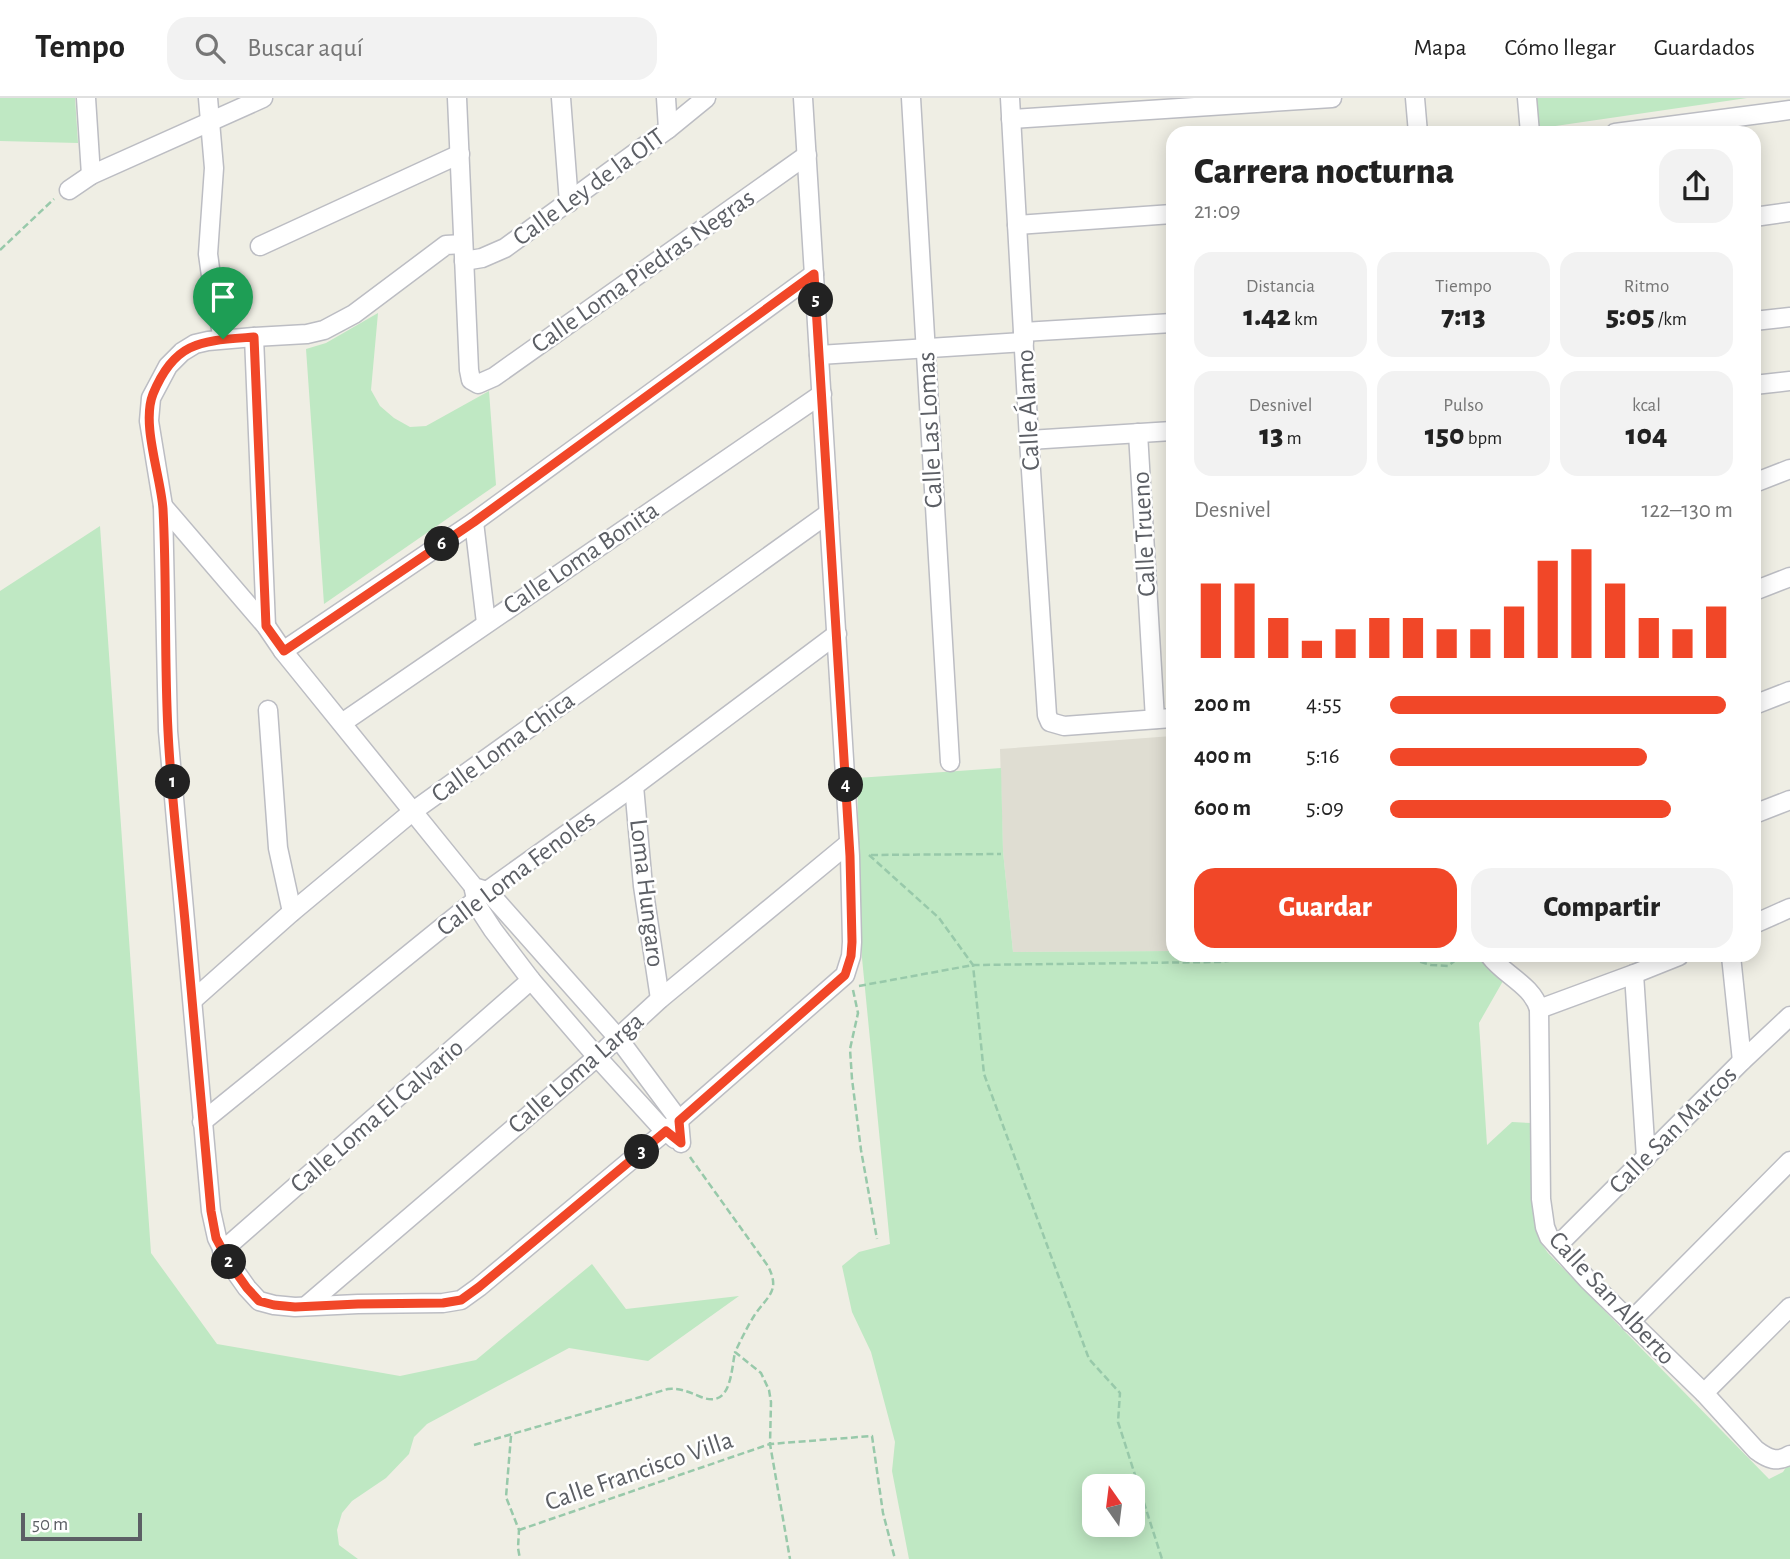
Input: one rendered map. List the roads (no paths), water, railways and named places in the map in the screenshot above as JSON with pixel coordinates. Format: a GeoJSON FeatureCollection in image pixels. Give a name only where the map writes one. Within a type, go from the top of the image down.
{"type":"FeatureCollection","features":[{"type":"Feature","properties":{"kind":"street"},"geometry":{"type":"LineString","coordinates":[[86,98],[91,175]]}},
{"type":"Feature","properties":{"kind":"street"},"geometry":{"type":"LineString","coordinates":[[208,98],[214,168],[208,254],[223,339]]}},
{"type":"Feature","properties":{"kind":"street"},"geometry":{"type":"LineString","coordinates":[[69,190],[91,175],[263,98]]}},
{"type":"Feature","properties":{"kind":"street"},"geometry":{"type":"LineString","coordinates":[[457,98],[464,252]]}},
{"type":"Feature","properties":{"kind":"street"},"geometry":{"type":"LineString","coordinates":[[561,98],[569,203]]}},
{"type":"Feature","properties":{"kind":"street"},"geometry":{"type":"LineString","coordinates":[[666,98],[668,129]]}},
{"type":"Feature","properties":{"kind":"street","name":"Calle Ley de la OIT"},"geometry":{"type":"LineString","coordinates":[[306,1306],[283,1307],[259,1301],[222,1251],[216,1238],[211,1211],[168,731],[163,506],[149,421],[151,398],[167,366],[195,344],[223,339],[307,334],[324,330],[355,314],[446,245],[482,258],[505,248],[569,203],[706,98]]}},
{"type":"Feature","properties":{"kind":"street"},"geometry":{"type":"LineString","coordinates":[[306,1306],[431,1304],[461,1300],[673,1126],[845,975],[852,942],[850,850],[803,98]]}},
{"type":"Feature","properties":{"kind":"street","name":"Calle Las Lomas"},"geometry":{"type":"LineString","coordinates":[[911,98],[950,762]]}},
{"type":"Feature","properties":{"kind":"street","name":"Calle Álamo"},"geometry":{"type":"LineString","coordinates":[[1010,98],[1045,707],[1050,722],[1064,726],[1164,719]]}},
{"type":"Feature","properties":{"kind":"street"},"geometry":{"type":"LineString","coordinates":[[1011,119],[1332,98]]}},
{"type":"Feature","properties":{"kind":"street"},"geometry":{"type":"LineString","coordinates":[[1415,98],[1417,126]]}},
{"type":"Feature","properties":{"kind":"street"},"geometry":{"type":"LineString","coordinates":[[1527,98],[1529,126]]}},
{"type":"Feature","properties":{"kind":"street"},"geometry":{"type":"LineString","coordinates":[[1668,126],[1790,110]]}},
{"type":"Feature","properties":{"kind":"street"},"geometry":{"type":"LineString","coordinates":[[260,246],[460,154]]}},
{"type":"Feature","properties":{"kind":"street","name":"Calle Loma Piedras Negras"},"geometry":{"type":"LineString","coordinates":[[464,252],[468,370],[471,380],[478,384],[494,377],[807,155]]}},
{"type":"Feature","properties":{"kind":"street"},"geometry":{"type":"LineString","coordinates":[[1761,216],[1790,212]]}},
{"type":"Feature","properties":{"kind":"street"},"geometry":{"type":"LineString","coordinates":[[1017,225],[1166,214]]}},
{"type":"Feature","properties":{"kind":"street"},"geometry":{"type":"LineString","coordinates":[[284,651],[474,522],[814,274]]}},
{"type":"Feature","properties":{"kind":"street"},"geometry":{"type":"LineString","coordinates":[[1761,320],[1790,317]]}},
{"type":"Feature","properties":{"kind":"street"},"geometry":{"type":"LineString","coordinates":[[819,355],[926,348],[1166,324]]}},
{"type":"Feature","properties":{"kind":"street"},"geometry":{"type":"LineString","coordinates":[[254,337],[266,626]]}},
{"type":"Feature","properties":{"kind":"street"},"geometry":{"type":"LineString","coordinates":[[1761,384],[1790,381]]}},
{"type":"Feature","properties":{"kind":"street","name":"Calle Loma Bonita"},"geometry":{"type":"LineString","coordinates":[[342,723],[822,394]]}},
{"type":"Feature","properties":{"kind":"street"},"geometry":{"type":"LineString","coordinates":[[1029,440],[1166,431]]}},
{"type":"Feature","properties":{"kind":"street","name":"Calle Trueno"},"geometry":{"type":"LineString","coordinates":[[1138,433],[1164,719]]}},
{"type":"Feature","properties":{"kind":"street"},"geometry":{"type":"LineString","coordinates":[[1761,480],[1790,470]]}},
{"type":"Feature","properties":{"kind":"street"},"geometry":{"type":"LineString","coordinates":[[163,506],[266,626],[479,893],[511,916],[618,1038],[681,1143]]}},
{"type":"Feature","properties":{"kind":"street","name":"Calle Loma Chica"},"geometry":{"type":"LineString","coordinates":[[192,1000],[412,812],[829,513]]}},
{"type":"Feature","properties":{"kind":"street"},"geometry":{"type":"LineString","coordinates":[[474,522],[486,623]]}},
{"type":"Feature","properties":{"kind":"street"},"geometry":{"type":"LineString","coordinates":[[1761,588],[1790,577]]}},
{"type":"Feature","properties":{"kind":"street","name":"Calle Loma Fenoles"},"geometry":{"type":"LineString","coordinates":[[202,1122],[479,893],[634,786],[836,634]]}},
{"type":"Feature","properties":{"kind":"street"},"geometry":{"type":"LineString","coordinates":[[1761,702],[1790,691]]}},
{"type":"Feature","properties":{"kind":"street"},"geometry":{"type":"LineString","coordinates":[[268,710],[278,848],[292,912]]}},
{"type":"Feature","properties":{"kind":"street","name":"Loma Hungaro"},"geometry":{"type":"LineString","coordinates":[[634,786],[643,886],[660,999]]}},
{"type":"Feature","properties":{"kind":"street"},"geometry":{"type":"LineString","coordinates":[[1761,812],[1789,802]]}},
{"type":"Feature","properties":{"kind":"street","name":"Calle Loma Larga"},"geometry":{"type":"LineString","coordinates":[[306,1306],[597,1057],[660,999],[850,850]]}},
{"type":"Feature","properties":{"kind":"street"},"geometry":{"type":"LineString","coordinates":[[479,893],[493,930],[531,981],[597,1057],[673,1126]]}},
{"type":"Feature","properties":{"kind":"street"},"geometry":{"type":"LineString","coordinates":[[1761,921],[1790,908]]}},
{"type":"Feature","properties":{"kind":"street"},"geometry":{"type":"LineString","coordinates":[[1495,962],[1532,994],[1539,1009],[1664,962]]}},
{"type":"Feature","properties":{"kind":"street"},"geometry":{"type":"LineString","coordinates":[[1732,962],[1742,1061]]}},
{"type":"Feature","properties":{"kind":"street"},"geometry":{"type":"LineString","coordinates":[[1634,974],[1646,1158]]}},
{"type":"Feature","properties":{"kind":"street","name":"Calle Loma El Calvario"},"geometry":{"type":"LineString","coordinates":[[222,1251],[531,981]]}},
{"type":"Feature","properties":{"kind":"street","name":"Calle San Alberto"},"geometry":{"type":"LineString","coordinates":[[1539,1009],[1542,1207],[1549,1237],[1588,1280],[1704,1392],[1756,1450],[1764,1456],[1783,1458]]}},
{"type":"Feature","properties":{"kind":"street","name":"Calle San Marcos"},"geometry":{"type":"LineString","coordinates":[[1557,1246],[1790,1016]]}},
{"type":"Feature","properties":{"kind":"street"},"geometry":{"type":"LineString","coordinates":[[1630,1322],[1790,1161]]}},
{"type":"Feature","properties":{"kind":"street"},"geometry":{"type":"LineString","coordinates":[[1704,1392],[1790,1307]]}}]}
